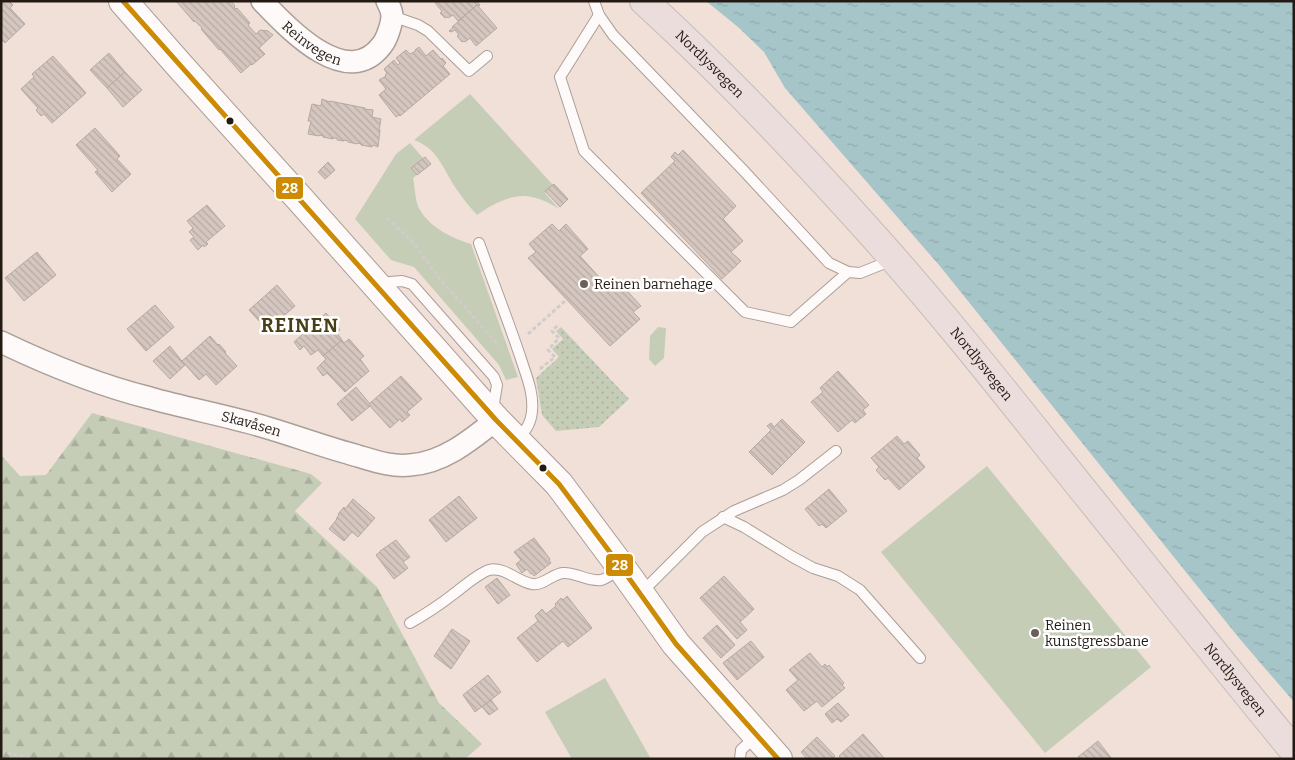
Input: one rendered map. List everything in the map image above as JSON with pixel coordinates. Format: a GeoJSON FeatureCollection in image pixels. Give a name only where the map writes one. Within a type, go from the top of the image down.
{"type":"FeatureCollection","features":[{"type":"Feature","properties":{"kind":"highway","name":"Nordlysvegen"},"geometry":{"type":"LineString","coordinates":[[644,1],[747,100],[893,258],[1029,422],[1204,642],[1294,751]]}},
{"type":"Feature","properties":{"kind":"street"},"geometry":{"type":"LineString","coordinates":[[123,1],[494,417],[559,484],[676,644],[778,759]]}},
{"type":"Feature","properties":{"kind":"street","name":"Reinvegen"},"geometry":{"type":"LineString","coordinates":[[262,1],[310,45],[332,57],[347,62],[360,60],[373,54],[380,48],[387,35],[390,9]]}},
{"type":"Feature","properties":{"kind":"street","name":"Skavåsen"},"geometry":{"type":"LineString","coordinates":[[1,342],[48,364],[104,385],[255,424],[346,453],[389,464],[411,466],[436,459],[473,438],[494,417]]}},
{"type":"Feature","properties":{"kind":"lane"},"geometry":{"type":"LineString","coordinates":[[594,1],[599,15],[613,36],[830,263],[839,269],[860,273],[893,258]]}},
{"type":"Feature","properties":{"kind":"lane"},"geometry":{"type":"LineString","coordinates":[[390,9],[428,31],[469,71],[487,56]]}},
{"type":"Feature","properties":{"kind":"lane"},"geometry":{"type":"LineString","coordinates":[[599,15],[560,77],[584,151],[745,312],[791,322],[848,272]]}},
{"type":"Feature","properties":{"kind":"lane"},"geometry":{"type":"LineString","coordinates":[[479,243],[516,344],[533,405],[529,425],[516,441]]}},
{"type":"Feature","properties":{"kind":"lane"},"geometry":{"type":"LineString","coordinates":[[640,594],[702,532],[734,511],[783,490],[836,451]]}},
{"type":"Feature","properties":{"kind":"lane"},"geometry":{"type":"LineString","coordinates":[[723,517],[806,564],[838,576],[860,590],[920,658]]}},
{"type":"Feature","properties":{"kind":"lane"},"geometry":{"type":"LineString","coordinates":[[410,623],[435,609],[488,570],[500,570],[529,584],[536,584],[561,573],[600,580],[621,567]]}},
{"type":"Feature","properties":{"kind":"lane"},"geometry":{"type":"LineString","coordinates":[[740,759],[741,750],[757,735]]}},
{"type":"Feature","properties":{"kind":"path"},"geometry":{"type":"LineString","coordinates":[[387,218],[411,240],[440,279],[504,350],[508,350],[516,344],[565,301]]}},
{"type":"Feature","properties":{"kind":"path"},"geometry":{"type":"LineString","coordinates":[[541,369],[555,357],[548,350],[559,338],[552,331],[559,324]]}},
{"type":"Feature","properties":{"kind":"path"},"geometry":{"type":"LineString","coordinates":[[1,752],[32,759]]}},
{"type":"Feature","properties":{"kind":"green space"},"geometry":{"type":"Polygon","coordinates":[[[470,94],[553,185],[545,193],[559,209],[538,199],[519,196],[499,202],[477,215],[459,193],[435,155],[414,140],[470,94]]]}},
{"type":"Feature","properties":{"kind":"green space"},"geometry":{"type":"Polygon","coordinates":[[[410,143],[429,165],[413,178],[418,206],[427,220],[433,225],[471,244],[518,377],[506,380],[499,365],[414,267],[391,260],[355,219],[396,154],[410,143]]]}},
{"type":"Feature","properties":{"kind":"green space"},"geometry":{"type":"Polygon","coordinates":[[[561,327],[629,399],[599,427],[556,431],[542,415],[536,378],[559,357],[552,349],[563,339],[556,331],[561,327]]]}},
{"type":"Feature","properties":{"kind":"green space"},"geometry":{"type":"Polygon","coordinates":[[[658,327],[666,328],[664,358],[655,366],[649,359],[650,336],[658,327]]]}},
{"type":"Feature","properties":{"kind":"green space"},"geometry":{"type":"Polygon","coordinates":[[[92,413],[311,474],[322,483],[295,511],[377,587],[439,703],[482,744],[465,759],[1,759],[1,455],[20,476],[46,475],[92,413]]]}},
{"type":"Feature","properties":{"kind":"green space","name":"Reinen kunstgressbane"},"geometry":{"type":"Polygon","coordinates":[[[987,466],[1151,667],[1045,753],[881,552],[987,466]]]}},
{"type":"Feature","properties":{"kind":"green space"},"geometry":{"type":"Polygon","coordinates":[[[605,678],[651,759],[572,759],[545,712],[605,678]]]}},
{"type":"Feature","properties":{"kind":"water"},"geometry":{"type":"Polygon","coordinates":[[[706,1],[1294,1],[1294,702],[1239,638],[939,265],[785,88],[764,52],[738,27],[706,1]]]}},
{"type":"Feature","properties":{"kind":"building"},"geometry":{"type":"Polygon","coordinates":[[[1,1],[9,1],[13,5],[10,8],[25,24],[5,43],[1,39],[1,1]]]}},
{"type":"Feature","properties":{"kind":"building"},"geometry":{"type":"Polygon","coordinates":[[[176,1],[231,1],[234,7],[250,23],[248,25],[256,34],[260,30],[268,31],[273,35],[259,48],[265,54],[241,73],[176,1]]]}},
{"type":"Feature","properties":{"kind":"building"},"geometry":{"type":"Polygon","coordinates":[[[437,1],[477,1],[480,5],[478,7],[477,5],[458,21],[453,15],[445,18],[435,3],[437,1]]]}},
{"type":"Feature","properties":{"kind":"building"},"geometry":{"type":"Polygon","coordinates":[[[477,5],[497,28],[476,46],[470,38],[462,42],[455,30],[449,31],[477,5]]]}},
{"type":"Feature","properties":{"kind":"building"},"geometry":{"type":"Polygon","coordinates":[[[419,47],[426,56],[433,50],[446,63],[443,66],[450,74],[400,116],[396,117],[379,95],[386,89],[379,80],[386,76],[387,73],[384,69],[394,60],[398,65],[400,63],[396,58],[406,50],[410,54],[419,47]]]}},
{"type":"Feature","properties":{"kind":"building"},"geometry":{"type":"Polygon","coordinates":[[[109,53],[125,72],[107,88],[90,70],[109,53]]]}},
{"type":"Feature","properties":{"kind":"building"},"geometry":{"type":"Polygon","coordinates":[[[53,56],[86,93],[52,123],[44,114],[41,116],[36,110],[38,108],[21,89],[34,77],[32,74],[53,56]]]}},
{"type":"Feature","properties":{"kind":"building"},"geometry":{"type":"Polygon","coordinates":[[[125,72],[142,90],[123,107],[107,88],[125,72]]]}},
{"type":"Feature","properties":{"kind":"building"},"geometry":{"type":"Polygon","coordinates":[[[322,99],[373,110],[372,117],[381,119],[378,147],[308,134],[311,121],[308,121],[312,104],[321,106],[322,99]]]}},
{"type":"Feature","properties":{"kind":"building"},"geometry":{"type":"Polygon","coordinates":[[[95,128],[120,156],[117,159],[131,174],[112,192],[95,172],[98,170],[76,145],[95,128]]]}},
{"type":"Feature","properties":{"kind":"building"},"geometry":{"type":"Polygon","coordinates":[[[683,150],[736,206],[723,219],[743,241],[731,252],[741,261],[722,279],[641,193],[675,161],[671,157],[675,152],[678,155],[683,150]]]}},
{"type":"Feature","properties":{"kind":"building"},"geometry":{"type":"Polygon","coordinates":[[[425,157],[431,164],[417,175],[411,168],[425,157]]]}},
{"type":"Feature","properties":{"kind":"building"},"geometry":{"type":"Polygon","coordinates":[[[328,162],[335,170],[325,179],[318,172],[328,162]]]}},
{"type":"Feature","properties":{"kind":"building"},"geometry":{"type":"Polygon","coordinates":[[[554,184],[568,199],[560,207],[545,191],[554,184]]]}},
{"type":"Feature","properties":{"kind":"building"},"geometry":{"type":"Polygon","coordinates":[[[207,205],[225,226],[206,242],[208,244],[204,247],[203,245],[198,250],[190,240],[194,237],[189,232],[193,228],[187,221],[207,205]]]}},
{"type":"Feature","properties":{"kind":"building"},"geometry":{"type":"Polygon","coordinates":[[[552,224],[559,231],[566,224],[588,249],[580,256],[610,289],[618,281],[641,306],[633,312],[640,319],[610,346],[528,258],[536,252],[529,244],[552,224]]]}},
{"type":"Feature","properties":{"kind":"building"},"geometry":{"type":"Polygon","coordinates":[[[37,252],[56,275],[24,301],[5,278],[37,252]]]}},
{"type":"Feature","properties":{"kind":"building"},"geometry":{"type":"Polygon","coordinates":[[[277,285],[295,306],[271,327],[263,317],[259,321],[249,310],[277,285]]]}},
{"type":"Feature","properties":{"kind":"building"},"geometry":{"type":"Polygon","coordinates":[[[155,305],[174,327],[146,351],[127,329],[155,305]]]}},
{"type":"Feature","properties":{"kind":"building"},"geometry":{"type":"Polygon","coordinates":[[[326,313],[340,330],[337,333],[342,340],[323,356],[318,350],[311,355],[304,346],[300,350],[294,342],[326,313]]]}},
{"type":"Feature","properties":{"kind":"building"},"geometry":{"type":"Polygon","coordinates":[[[210,336],[237,366],[216,385],[206,374],[199,380],[182,361],[210,336]]]}},
{"type":"Feature","properties":{"kind":"building"},"geometry":{"type":"Polygon","coordinates":[[[349,339],[364,356],[360,359],[369,371],[345,392],[327,373],[323,376],[317,368],[326,359],[323,356],[342,340],[344,343],[349,339]]]}},
{"type":"Feature","properties":{"kind":"building"},"geometry":{"type":"Polygon","coordinates":[[[170,346],[185,365],[170,379],[153,361],[170,346]]]}},
{"type":"Feature","properties":{"kind":"building"},"geometry":{"type":"Polygon","coordinates":[[[838,371],[869,405],[863,410],[866,414],[855,423],[852,420],[838,432],[811,402],[823,392],[820,388],[838,371]]]}},
{"type":"Feature","properties":{"kind":"building"},"geometry":{"type":"Polygon","coordinates":[[[401,376],[422,399],[407,412],[410,415],[402,422],[400,419],[390,428],[369,405],[401,376]]]}},
{"type":"Feature","properties":{"kind":"building"},"geometry":{"type":"Polygon","coordinates":[[[356,387],[370,406],[352,421],[337,404],[356,387]]]}},
{"type":"Feature","properties":{"kind":"building"},"geometry":{"type":"Polygon","coordinates":[[[782,419],[805,442],[772,475],[749,452],[771,430],[767,426],[771,423],[774,427],[782,419]]]}},
{"type":"Feature","properties":{"kind":"building"},"geometry":{"type":"Polygon","coordinates":[[[897,436],[904,444],[908,441],[920,455],[917,458],[925,467],[899,490],[888,478],[885,480],[876,470],[879,467],[871,458],[897,436]]]}},
{"type":"Feature","properties":{"kind":"building"},"geometry":{"type":"Polygon","coordinates":[[[829,489],[847,511],[826,528],[822,524],[819,526],[805,509],[829,489]]]}},
{"type":"Feature","properties":{"kind":"building"},"geometry":{"type":"Polygon","coordinates":[[[459,496],[477,518],[446,542],[429,520],[459,496]]]}},
{"type":"Feature","properties":{"kind":"building"},"geometry":{"type":"Polygon","coordinates":[[[353,499],[375,518],[358,537],[352,532],[344,541],[329,529],[337,519],[338,514],[353,499]]]}},
{"type":"Feature","properties":{"kind":"building"},"geometry":{"type":"Polygon","coordinates":[[[534,538],[551,563],[534,576],[527,569],[522,573],[516,564],[521,560],[514,552],[534,538]]]}},
{"type":"Feature","properties":{"kind":"building"},"geometry":{"type":"Polygon","coordinates":[[[396,540],[410,557],[403,562],[408,568],[394,579],[376,555],[396,540]]]}},
{"type":"Feature","properties":{"kind":"building"},"geometry":{"type":"Polygon","coordinates":[[[724,576],[754,609],[740,622],[747,630],[737,639],[700,598],[724,576]]]}},
{"type":"Feature","properties":{"kind":"building"},"geometry":{"type":"Polygon","coordinates":[[[497,578],[510,595],[498,604],[485,587],[497,578]]]}},
{"type":"Feature","properties":{"kind":"building"},"geometry":{"type":"Polygon","coordinates":[[[567,596],[592,628],[568,647],[563,641],[537,662],[517,638],[538,621],[535,616],[542,609],[546,614],[556,606],[555,604],[561,598],[563,600],[567,596]]]}},
{"type":"Feature","properties":{"kind":"building"},"geometry":{"type":"Polygon","coordinates":[[[717,625],[735,645],[721,658],[703,638],[717,625]]]}},
{"type":"Feature","properties":{"kind":"building"},"geometry":{"type":"Polygon","coordinates":[[[452,629],[470,641],[451,669],[434,656],[452,629]]]}},
{"type":"Feature","properties":{"kind":"building"},"geometry":{"type":"Polygon","coordinates":[[[751,641],[764,657],[737,680],[723,663],[751,641]]]}},
{"type":"Feature","properties":{"kind":"building"},"geometry":{"type":"Polygon","coordinates":[[[810,653],[822,667],[825,664],[827,667],[829,665],[844,683],[842,685],[845,688],[822,707],[817,701],[804,711],[786,690],[798,680],[789,670],[810,653]]]}},
{"type":"Feature","properties":{"kind":"building"},"geometry":{"type":"Polygon","coordinates":[[[488,675],[501,692],[475,712],[463,695],[488,675]]]}},
{"type":"Feature","properties":{"kind":"building"},"geometry":{"type":"Polygon","coordinates":[[[491,700],[498,709],[489,715],[482,707],[491,700]]]}},
{"type":"Feature","properties":{"kind":"building"},"geometry":{"type":"Polygon","coordinates":[[[838,703],[849,715],[841,722],[837,719],[832,723],[825,714],[838,703]]]}},
{"type":"Feature","properties":{"kind":"building"},"geometry":{"type":"Polygon","coordinates":[[[863,734],[885,759],[841,759],[839,756],[863,734]]]}},
{"type":"Feature","properties":{"kind":"building"},"geometry":{"type":"Polygon","coordinates":[[[817,737],[835,756],[832,759],[807,759],[801,752],[817,737]]]}},
{"type":"Feature","properties":{"kind":"building"},"geometry":{"type":"Polygon","coordinates":[[[1098,741],[1112,759],[1080,759],[1078,757],[1098,741]]]}},
{"type":"Feature","properties":{"kind":"transit line","name":"28"},"geometry":{"type":"LineString","coordinates":[[123,1],[496,420],[559,484],[676,644],[778,759]]}},
{"type":"Feature","properties":{"kind":"place","name":"Reinen barnehage"},"geometry":{"type":"Point","coordinates":[584,284]}},
{"type":"Feature","properties":{"kind":"place","name":"Reinen kunstgressbane"},"geometry":{"type":"Point","coordinates":[1035,633]}},
{"type":"Feature","properties":{"kind":"district","name":"REINEN"},"geometry":{"type":"Point","coordinates":[300,325]}}]}
